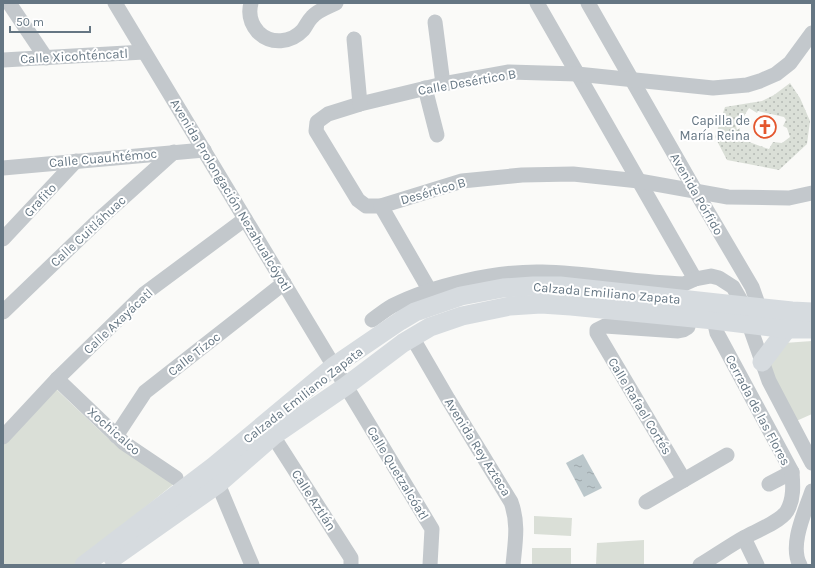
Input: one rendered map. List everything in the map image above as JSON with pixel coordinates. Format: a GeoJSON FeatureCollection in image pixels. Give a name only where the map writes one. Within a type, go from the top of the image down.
{"type":"FeatureCollection","features":[{"type":"Feature","properties":{"kind":"main road","name":"Calzada Emiliano Zapata"},"geometry":{"type":"LineString","coordinates":[[84,565],[214,466],[334,366],[415,312],[461,296],[503,288],[533,286],[560,286],[691,309]]}},
{"type":"Feature","properties":{"kind":"main road","name":"Calzada Emiliano Zapata"},"geometry":{"type":"LineString","coordinates":[[103,565],[218,484],[273,436],[346,386],[412,337],[430,327],[462,316],[510,306],[541,304],[691,309],[753,316],[812,312]]}},
{"type":"Feature","properties":{"kind":"main road","name":"Calzada Emiliano Zapata"},"geometry":{"type":"LineString","coordinates":[[753,316],[787,329],[812,329]]}},
{"type":"Feature","properties":{"kind":"main road"},"geometry":{"type":"LineString","coordinates":[[760,356],[787,329]]}},
{"type":"Feature","properties":{"kind":"street"},"geometry":{"type":"LineString","coordinates":[[10,3],[46,58]]}},
{"type":"Feature","properties":{"kind":"street","name":"Avenida Prolongación Nezahualcóyotl"},"geometry":{"type":"LineString","coordinates":[[115,3],[346,386]]}},
{"type":"Feature","properties":{"kind":"street"},"geometry":{"type":"LineString","coordinates":[[251,3],[250,16],[256,29],[269,39],[278,41],[291,39],[297,36],[312,17],[323,8],[336,3]]}},
{"type":"Feature","properties":{"kind":"street"},"geometry":{"type":"LineString","coordinates":[[537,3],[695,279]]}},
{"type":"Feature","properties":{"kind":"street","name":"Avenida Pórfido"},"geometry":{"type":"LineString","coordinates":[[588,3],[752,287],[753,316]]}},
{"type":"Feature","properties":{"kind":"street"},"geometry":{"type":"LineString","coordinates":[[435,22],[443,84]]}},
{"type":"Feature","properties":{"kind":"street","name":"Calle Desértico B"},"geometry":{"type":"LineString","coordinates":[[316,131],[317,122],[328,114],[360,104],[443,84],[510,72],[577,74],[713,88],[747,85],[776,74],[790,63],[812,33]]}},
{"type":"Feature","properties":{"kind":"street"},"geometry":{"type":"LineString","coordinates":[[354,39],[360,104]]}},
{"type":"Feature","properties":{"kind":"street","name":"Calle Xicohténcatl"},"geometry":{"type":"LineString","coordinates":[[3,60],[144,52]]}},
{"type":"Feature","properties":{"kind":"street"},"geometry":{"type":"LineString","coordinates":[[425,88],[437,134]]}},
{"type":"Feature","properties":{"kind":"street","name":"Desértico B"},"geometry":{"type":"LineString","coordinates":[[316,131],[358,200],[366,206],[381,206],[462,181],[522,175],[573,174],[639,181],[728,197],[762,199],[789,198],[810,194]]}},
{"type":"Feature","properties":{"kind":"street","name":"Calle Cuauhtémoc"},"geometry":{"type":"LineString","coordinates":[[3,168],[204,150]]}},
{"type":"Feature","properties":{"kind":"street","name":"Calle Cuitláhuac"},"geometry":{"type":"LineString","coordinates":[[3,312],[174,152]]}},
{"type":"Feature","properties":{"kind":"street","name":"Grafito"},"geometry":{"type":"LineString","coordinates":[[3,239],[76,161]]}},
{"type":"Feature","properties":{"kind":"street"},"geometry":{"type":"LineString","coordinates":[[381,206],[430,291]]}},
{"type":"Feature","properties":{"kind":"street","name":"Calle Axayácatl"},"geometry":{"type":"LineString","coordinates":[[3,437],[57,379],[144,294],[245,219]]}},
{"type":"Feature","properties":{"kind":"street"},"geometry":{"type":"LineString","coordinates":[[372,320],[392,306],[430,291],[478,279],[505,275],[541,272],[680,284],[711,276],[726,282],[733,287],[753,316],[760,356],[769,381],[812,463]]}},
{"type":"Feature","properties":{"kind":"street","name":"Calle Tízoc"},"geometry":{"type":"LineString","coordinates":[[116,436],[145,392],[284,283]]}},
{"type":"Feature","properties":{"kind":"street","name":"Calle Rafael Cortés"},"geometry":{"type":"LineString","coordinates":[[684,480],[596,333],[597,330],[605,326],[678,332],[688,327],[691,309]]}},
{"type":"Feature","properties":{"kind":"street","name":"Cerrada de las Flores"},"geometry":{"type":"LineString","coordinates":[[700,565],[744,538],[780,519],[786,512],[791,501],[793,487],[792,472],[717,333],[715,311]]}},
{"type":"Feature","properties":{"kind":"street","name":"Avenida Rey Azteca"},"geometry":{"type":"LineString","coordinates":[[412,337],[511,502],[516,514],[513,565]]}},
{"type":"Feature","properties":{"kind":"street","name":"Xochicalco"},"geometry":{"type":"LineString","coordinates":[[57,379],[124,443],[176,478]]}},
{"type":"Feature","properties":{"kind":"street","name":"Calle Quetzalcóatl"},"geometry":{"type":"LineString","coordinates":[[346,386],[432,529],[430,565]]}},
{"type":"Feature","properties":{"kind":"street","name":"Calle Aztlán"},"geometry":{"type":"LineString","coordinates":[[273,436],[351,558],[350,565]]}},
{"type":"Feature","properties":{"kind":"street"},"geometry":{"type":"LineString","coordinates":[[646,502],[727,455]]}},
{"type":"Feature","properties":{"kind":"street"},"geometry":{"type":"LineString","coordinates":[[769,484],[792,472]]}},
{"type":"Feature","properties":{"kind":"street"},"geometry":{"type":"LineString","coordinates":[[218,484],[252,565]]}},
{"type":"Feature","properties":{"kind":"street"},"geometry":{"type":"LineString","coordinates":[[800,565],[795,552],[796,541],[812,491]]}},
{"type":"Feature","properties":{"kind":"street"},"geometry":{"type":"LineString","coordinates":[[744,538],[757,565]]}},
{"type":"Feature","properties":{"kind":"shaded area"},"geometry":{"type":"Polygon","coordinates":[[[790,83],[800,98],[810,121],[807,144],[779,170],[727,160],[715,137],[725,107],[762,101],[774,95],[790,83]],[[749,108],[744,116],[743,113],[741,114],[736,126],[737,130],[740,128],[742,137],[746,140],[769,149],[773,142],[782,143],[790,137],[787,128],[783,126],[786,120],[784,117],[758,111],[757,113],[749,108]]]}},
{"type":"Feature","properties":{"kind":"shaded area"},"geometry":{"type":"Polygon","coordinates":[[[812,341],[812,414],[794,422],[768,374],[770,354],[784,343],[812,341]]]}},
{"type":"Feature","properties":{"kind":"shaded area"},"geometry":{"type":"Polygon","coordinates":[[[56,389],[113,443],[175,483],[74,565],[3,565],[3,434],[56,389]]]}},
{"type":"Feature","properties":{"kind":"shaded area"},"geometry":{"type":"Polygon","coordinates":[[[534,516],[572,518],[571,536],[534,534],[534,516]]]}},
{"type":"Feature","properties":{"kind":"shaded area"},"geometry":{"type":"Polygon","coordinates":[[[644,540],[644,565],[596,565],[597,543],[644,540]]]}},
{"type":"Feature","properties":{"kind":"shaded area"},"geometry":{"type":"Polygon","coordinates":[[[532,548],[571,548],[571,565],[532,565],[532,548]]]}},
{"type":"Feature","properties":{"kind":"water"},"geometry":{"type":"Polygon","coordinates":[[[583,454],[602,488],[584,497],[566,463],[583,454]]]}},
{"type":"Feature","properties":{"kind":"place","name":"Capilla de María Reina"},"geometry":{"type":"Point","coordinates":[765,127]}}]}
